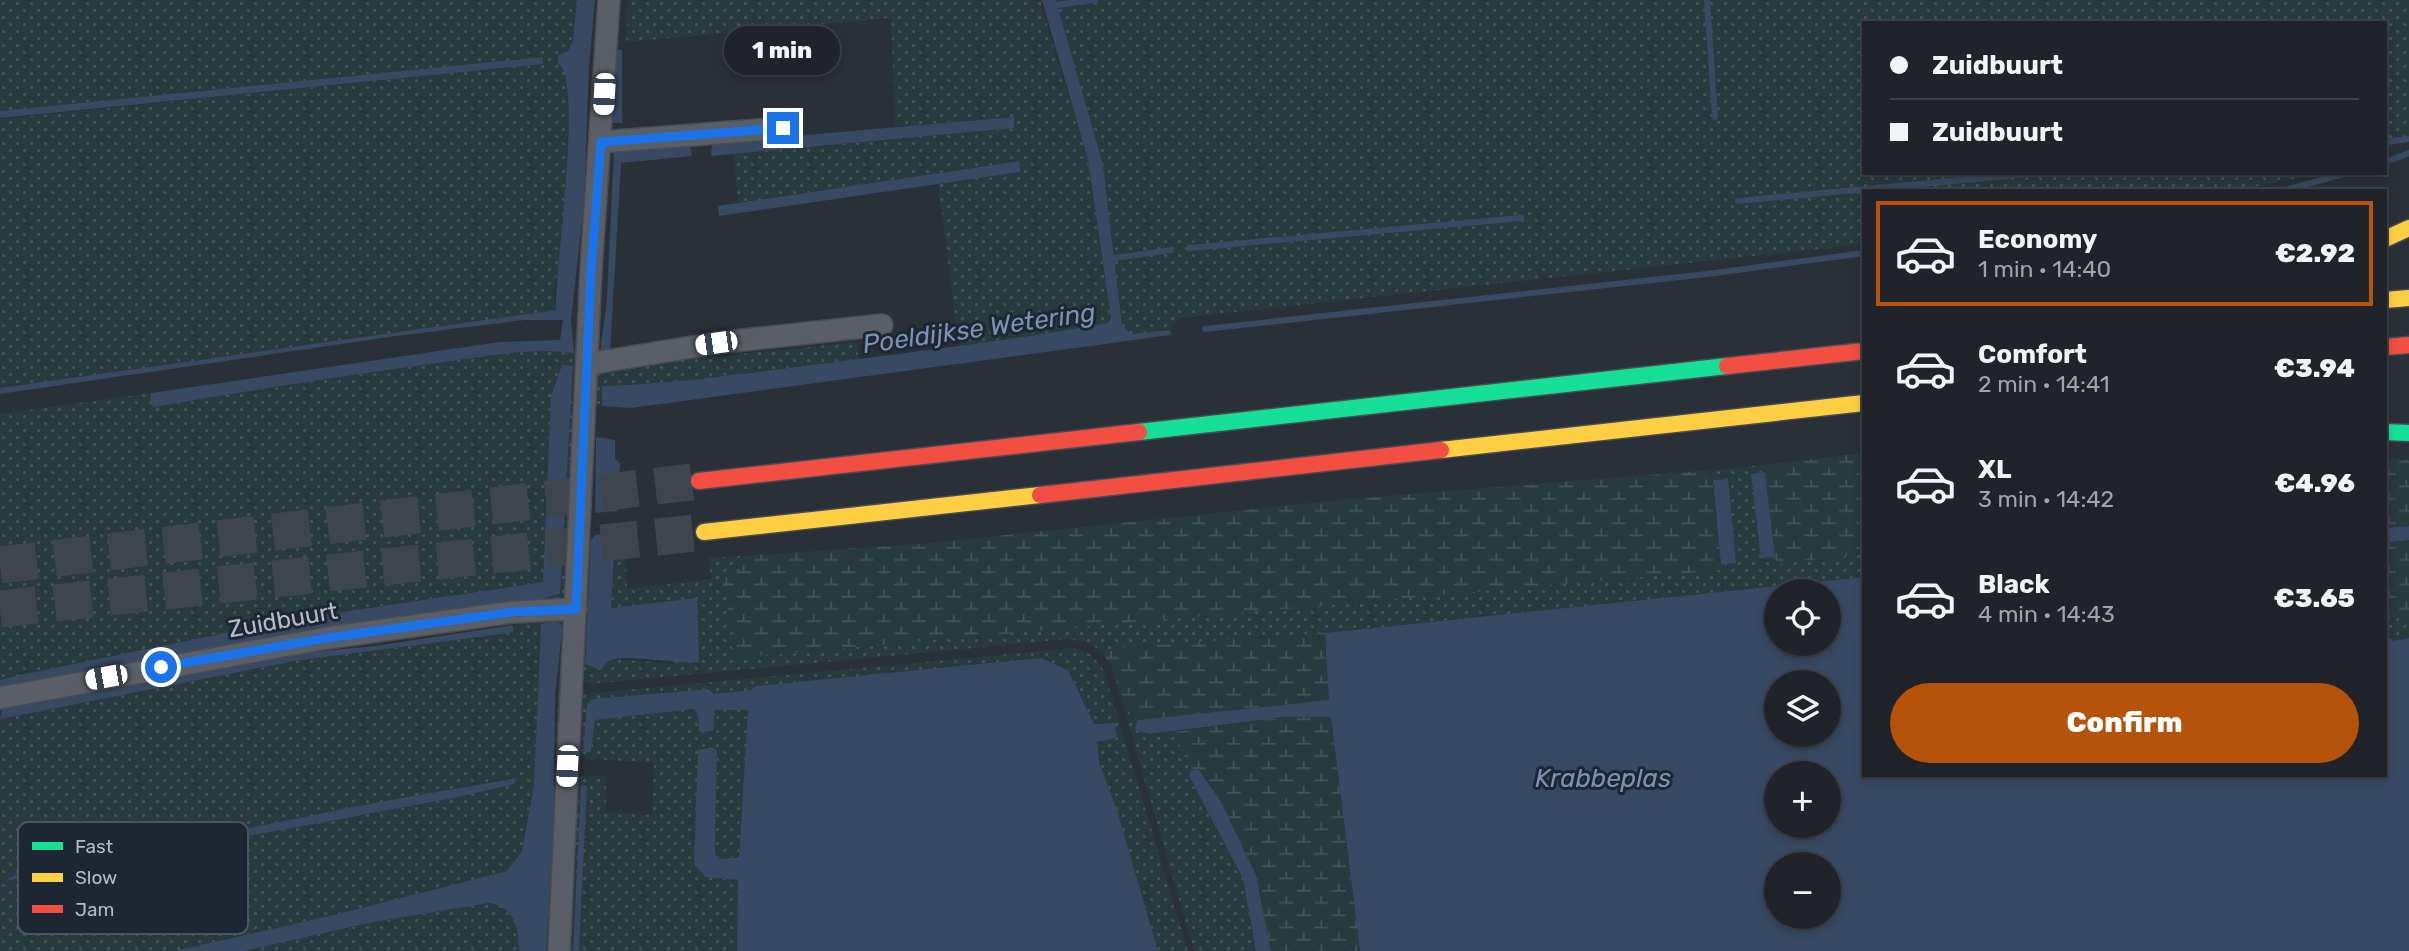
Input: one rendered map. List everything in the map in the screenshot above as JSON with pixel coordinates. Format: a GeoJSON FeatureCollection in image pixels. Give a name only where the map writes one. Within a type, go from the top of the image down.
{"type":"FeatureCollection","features":[{"type":"Feature","properties":{"kind":"highway"},"geometry":{"type":"LineString","coordinates":[[2387,238],[2409,228]]}},
{"type":"Feature","properties":{"kind":"highway"},"geometry":{"type":"LineString","coordinates":[[2387,300],[2409,298]]}},
{"type":"Feature","properties":{"kind":"highway"},"geometry":{"type":"LineString","coordinates":[[2387,347],[2409,345]]}},
{"type":"Feature","properties":{"kind":"highway"},"geometry":{"type":"LineString","coordinates":[[699,481],[1862,349]]}},
{"type":"Feature","properties":{"kind":"highway"},"geometry":{"type":"LineString","coordinates":[[704,532],[1862,403]]}},
{"type":"Feature","properties":{"kind":"highway"},"geometry":{"type":"LineString","coordinates":[[2387,432],[2409,433]]}},
{"type":"Feature","properties":{"kind":"street"},"geometry":{"type":"LineString","coordinates":[[559,951],[589,363],[591,270],[609,0]]}},
{"type":"Feature","properties":{"kind":"street"},"geometry":{"type":"LineString","coordinates":[[601,142],[783,128]]}},
{"type":"Feature","properties":{"kind":"street"},"geometry":{"type":"LineString","coordinates":[[589,363],[716,343],[882,325]]}},
{"type":"Feature","properties":{"kind":"street","name":"Zuidbuurt"},"geometry":{"type":"LineString","coordinates":[[0,698],[327,638],[512,612],[576,609]]}},
{"type":"Feature","properties":{"kind":"green space"},"geometry":{"type":"Polygon","coordinates":[[[0,0],[577,0],[573,41],[565,53],[558,56],[567,76],[568,129],[563,243],[554,291],[556,310],[0,388],[0,119],[543,64],[543,57],[0,111],[0,0]]]}},
{"type":"Feature","properties":{"kind":"green space"},"geometry":{"type":"Polygon","coordinates":[[[628,0],[1043,0],[1041,5],[1088,160],[1111,319],[1107,323],[959,347],[938,183],[1020,172],[1019,161],[738,203],[733,154],[1014,128],[1014,117],[895,127],[891,18],[626,42],[628,0]]]}},
{"type":"Feature","properties":{"kind":"green space"},"geometry":{"type":"Polygon","coordinates":[[[1056,0],[2409,0],[2409,137],[2387,147],[2387,21],[1862,21],[1862,175],[2313,175],[2244,189],[1862,189],[1862,244],[1179,318],[1170,330],[1131,334],[1122,325],[1103,165],[1056,0]]]}},
{"type":"Feature","properties":{"kind":"green space"},"geometry":{"type":"Polygon","coordinates":[[[575,333],[583,333],[569,593],[564,599],[517,605],[560,594],[573,366],[551,396],[543,582],[289,620],[0,680],[0,414],[151,393],[154,407],[483,356],[538,351],[574,353],[575,333]]]}},
{"type":"Feature","properties":{"kind":"green space"},"geometry":{"type":"Polygon","coordinates":[[[856,342],[859,359],[663,383],[602,386],[602,406],[595,407],[596,369],[856,342]]]}},
{"type":"Feature","properties":{"kind":"green space"},"geometry":{"type":"Polygon","coordinates":[[[1862,453],[1862,554],[1776,564],[1764,465],[1862,453]]]}},
{"type":"Feature","properties":{"kind":"green space"},"geometry":{"type":"Polygon","coordinates":[[[2387,458],[2409,460],[2409,526],[2387,528],[2387,458]]]}},
{"type":"Feature","properties":{"kind":"green space"},"geometry":{"type":"Polygon","coordinates":[[[1764,465],[1765,472],[1751,474],[1762,558],[1775,557],[1777,564],[1862,554],[1862,577],[1764,579],[1764,587],[1325,633],[1113,648],[1102,652],[1089,643],[1069,639],[591,684],[581,679],[589,539],[595,536],[591,541],[585,663],[617,659],[676,664],[611,608],[617,545],[615,535],[625,545],[627,589],[711,579],[709,558],[743,556],[734,658],[1722,569],[1721,564],[1736,562],[1728,479],[1713,480],[1711,470],[1764,465]]]}},
{"type":"Feature","properties":{"kind":"green space"},"geometry":{"type":"Polygon","coordinates":[[[1711,470],[1722,570],[733,658],[725,577],[739,571],[743,556],[930,543],[1349,499],[1711,470]]]}},
{"type":"Feature","properties":{"kind":"green space"},"geometry":{"type":"Polygon","coordinates":[[[2409,540],[2409,616],[2387,620],[2387,543],[2409,540]]]}},
{"type":"Feature","properties":{"kind":"green space"},"geometry":{"type":"Polygon","coordinates":[[[558,614],[566,622],[553,951],[546,951],[546,934],[562,630],[541,624],[534,784],[522,851],[507,871],[342,913],[175,951],[0,951],[0,719],[295,661],[509,633],[516,627],[512,618],[558,614]]]}},
{"type":"Feature","properties":{"kind":"green space"},"geometry":{"type":"Polygon","coordinates":[[[2409,616],[2409,638],[2387,642],[2387,620],[2409,616]]]}},
{"type":"Feature","properties":{"kind":"green space"},"geometry":{"type":"Polygon","coordinates":[[[1325,633],[1330,700],[1137,720],[1125,712],[1112,667],[1102,652],[1113,648],[1325,633]]]}},
{"type":"Feature","properties":{"kind":"green space"},"geometry":{"type":"Polygon","coordinates":[[[1074,648],[1092,655],[1104,671],[1188,951],[1158,951],[1117,810],[1099,762],[1097,742],[1117,738],[1106,723],[1094,724],[1068,670],[713,694],[708,689],[594,699],[587,704],[591,751],[595,720],[694,709],[698,714],[699,732],[713,731],[715,710],[748,710],[739,856],[720,859],[715,854],[717,751],[712,747],[702,747],[705,877],[738,880],[737,951],[579,951],[587,786],[581,786],[573,951],[566,951],[578,776],[606,775],[606,812],[652,815],[654,763],[578,758],[580,696],[583,694],[1074,648]]]}},
{"type":"Feature","properties":{"kind":"green space"},"geometry":{"type":"Polygon","coordinates":[[[1125,712],[1137,720],[1135,730],[1149,734],[1173,732],[1191,770],[1189,777],[1243,879],[1256,951],[1194,951],[1125,712]]]}},
{"type":"Feature","properties":{"kind":"green space"},"geometry":{"type":"Polygon","coordinates":[[[1284,717],[1331,717],[1360,951],[1271,951],[1256,875],[1220,800],[1195,769],[1191,770],[1173,732],[1284,717]]]}},
{"type":"Feature","properties":{"kind":"green space"},"geometry":{"type":"Polygon","coordinates":[[[489,903],[504,909],[513,920],[519,951],[244,951],[374,922],[489,903]]]}},
{"type":"Feature","properties":{"kind":"water"},"geometry":{"type":"Polygon","coordinates":[[[577,0],[595,0],[589,67],[584,203],[571,320],[574,353],[539,351],[502,354],[154,407],[150,403],[151,393],[500,342],[560,340],[563,320],[525,320],[396,336],[0,394],[0,388],[556,310],[568,139],[565,77],[558,63],[558,55],[568,51],[573,41],[577,0]]]}},
{"type":"Feature","properties":{"kind":"water"},"geometry":{"type":"Polygon","coordinates":[[[1042,0],[1056,0],[1103,165],[1122,325],[1131,334],[1170,330],[1171,335],[631,408],[602,406],[602,386],[738,374],[964,345],[1108,323],[1111,318],[1088,160],[1042,0]]]}},
{"type":"Feature","properties":{"kind":"water"},"geometry":{"type":"Polygon","coordinates":[[[614,50],[622,50],[622,123],[613,123],[614,50]]]}},
{"type":"Feature","properties":{"kind":"water"},"geometry":{"type":"Polygon","coordinates":[[[543,57],[543,64],[0,118],[0,111],[543,57]]]}},
{"type":"Feature","properties":{"kind":"water"},"geometry":{"type":"Polygon","coordinates":[[[1014,117],[1014,128],[711,156],[712,143],[1014,117]]]}},
{"type":"Feature","properties":{"kind":"water"},"geometry":{"type":"Polygon","coordinates":[[[690,146],[692,156],[621,163],[610,352],[600,352],[607,299],[614,150],[690,146]]]}},
{"type":"Feature","properties":{"kind":"water"},"geometry":{"type":"Polygon","coordinates":[[[1019,161],[1020,172],[719,216],[718,206],[1019,161]]]}},
{"type":"Feature","properties":{"kind":"water"},"geometry":{"type":"Polygon","coordinates":[[[562,365],[573,366],[560,594],[517,605],[336,626],[0,687],[0,680],[20,675],[289,620],[543,582],[551,396],[562,365]]]}},
{"type":"Feature","properties":{"kind":"water"},"geometry":{"type":"Polygon","coordinates":[[[596,437],[615,440],[615,459],[620,463],[611,608],[697,598],[699,662],[622,658],[610,660],[601,670],[585,664],[591,541],[595,535],[596,437]]]}},
{"type":"Feature","properties":{"kind":"water"},"geometry":{"type":"Polygon","coordinates":[[[1765,472],[1775,557],[1761,558],[1751,474],[1765,472]]]}},
{"type":"Feature","properties":{"kind":"water"},"geometry":{"type":"Polygon","coordinates":[[[1728,479],[1736,563],[1721,564],[1713,480],[1728,479]]]}},
{"type":"Feature","properties":{"kind":"water"},"geometry":{"type":"Polygon","coordinates":[[[2409,526],[2409,540],[2387,543],[2387,528],[2409,526]]]}},
{"type":"Feature","properties":{"kind":"water","name":"Krabbeplas"},"geometry":{"type":"Polygon","coordinates":[[[1862,577],[1862,777],[2387,777],[2387,642],[2409,638],[2409,951],[1360,951],[1331,717],[1284,717],[1149,734],[1135,730],[1137,720],[1329,700],[1325,633],[1764,587],[1764,656],[1841,656],[1841,579],[1862,577]]]}},
{"type":"Feature","properties":{"kind":"water"},"geometry":{"type":"Polygon","coordinates":[[[556,620],[561,624],[562,630],[555,697],[554,814],[546,951],[519,951],[513,920],[504,909],[489,903],[374,922],[244,951],[175,951],[342,913],[507,871],[522,851],[534,784],[541,624],[556,620]]]}},
{"type":"Feature","properties":{"kind":"water"},"geometry":{"type":"Polygon","coordinates":[[[513,625],[514,631],[509,633],[295,661],[0,719],[2,709],[271,656],[375,646],[513,625]]]}},
{"type":"Feature","properties":{"kind":"water"},"geometry":{"type":"Polygon","coordinates":[[[1041,658],[1068,670],[1094,724],[1115,723],[1117,738],[1097,742],[1099,762],[1117,810],[1158,951],[737,951],[738,880],[705,877],[694,864],[698,750],[712,747],[717,751],[715,854],[720,859],[739,857],[748,710],[715,710],[713,731],[699,732],[698,714],[694,709],[595,720],[591,752],[583,752],[587,703],[594,699],[708,689],[714,694],[751,690],[756,686],[1041,658]]]}},
{"type":"Feature","properties":{"kind":"water"},"geometry":{"type":"Polygon","coordinates":[[[1198,769],[1220,800],[1256,875],[1271,951],[1256,951],[1243,879],[1189,776],[1191,770],[1198,769]]]}},
{"type":"Feature","properties":{"kind":"water"},"geometry":{"type":"Polygon","coordinates":[[[517,778],[514,784],[454,798],[248,836],[248,828],[517,778]]]}},
{"type":"Feature","properties":{"kind":"water"},"geometry":{"type":"Polygon","coordinates":[[[581,785],[587,786],[579,951],[573,951],[581,785]]]}},
{"type":"Feature","properties":{"kind":"water"},"geometry":{"type":"Polygon","coordinates":[[[18,874],[18,879],[5,881],[18,874]]]}},
{"type":"Feature","properties":{"kind":"pier"},"geometry":{"type":"Polygon","coordinates":[[[618,511],[617,533],[593,535],[594,513],[618,511]]]}},
{"type":"Feature","properties":{"kind":"waterway"},"geometry":{"type":"LineString","coordinates":[[1049,6],[1095,0]]}},
{"type":"Feature","properties":{"kind":"waterway"},"geometry":{"type":"LineString","coordinates":[[1707,0],[1715,117]]}},
{"type":"Feature","properties":{"kind":"waterway"},"geometry":{"type":"LineString","coordinates":[[2387,142],[2409,139]]}},
{"type":"Feature","properties":{"kind":"waterway"},"geometry":{"type":"LineString","coordinates":[[2387,161],[2409,153]]}},
{"type":"Feature","properties":{"kind":"waterway"},"geometry":{"type":"LineString","coordinates":[[1867,189],[2017,175]]}},
{"type":"Feature","properties":{"kind":"waterway"},"geometry":{"type":"LineString","coordinates":[[2289,189],[2340,175]]}},
{"type":"Feature","properties":{"kind":"waterway"},"geometry":{"type":"LineString","coordinates":[[1738,201],[1862,189]]}},
{"type":"Feature","properties":{"kind":"waterway"},"geometry":{"type":"LineString","coordinates":[[1190,248],[1521,218]]}},
{"type":"Feature","properties":{"kind":"waterway"},"geometry":{"type":"LineString","coordinates":[[1108,259],[1171,250]]}},
{"type":"Feature","properties":{"kind":"waterway"},"geometry":{"type":"LineString","coordinates":[[1205,329],[1707,274],[1862,253]]}},
{"type":"Feature","properties":{"kind":"tunnel"},"geometry":{"type":"LineString","coordinates":[[0,565],[699,481]]}},
{"type":"Feature","properties":{"kind":"tunnel"},"geometry":{"type":"LineString","coordinates":[[0,609],[704,532]]}},
{"type":"Feature","properties":{"kind":"traffic: fast"},"geometry":{"type":"LineString","coordinates":[[1139,432],[1727,366]]}},
{"type":"Feature","properties":{"kind":"traffic: fast"},"geometry":{"type":"LineString","coordinates":[[2387,432],[2409,433]]}},
{"type":"Feature","properties":{"kind":"traffic: slow"},"geometry":{"type":"LineString","coordinates":[[2387,238],[2409,228]]}},
{"type":"Feature","properties":{"kind":"traffic: slow"},"geometry":{"type":"LineString","coordinates":[[2387,300],[2409,298]]}},
{"type":"Feature","properties":{"kind":"traffic: slow"},"geometry":{"type":"LineString","coordinates":[[1441,450],[1862,403]]}},
{"type":"Feature","properties":{"kind":"traffic: slow"},"geometry":{"type":"LineString","coordinates":[[704,532],[1040,495]]}},
{"type":"Feature","properties":{"kind":"traffic: jam"},"geometry":{"type":"LineString","coordinates":[[2387,347],[2409,345]]}},
{"type":"Feature","properties":{"kind":"traffic: jam"},"geometry":{"type":"LineString","coordinates":[[1727,366],[1862,351]]}},
{"type":"Feature","properties":{"kind":"traffic: jam"},"geometry":{"type":"LineString","coordinates":[[699,481],[1139,432]]}},
{"type":"Feature","properties":{"kind":"traffic: jam"},"geometry":{"type":"LineString","coordinates":[[1040,495],[1441,450]]}},
{"type":"Feature","properties":{"kind":"route"},"geometry":{"type":"LineString","coordinates":[[161,667],[327,638],[512,612],[576,609],[587,412],[591,270],[596,240],[601,142],[783,128]]}},
{"type":"Feature","properties":{"kind":"water label","name":"Poeldijkse Wetering"},"geometry":{"type":"Point","coordinates":[979,328]}}]}
